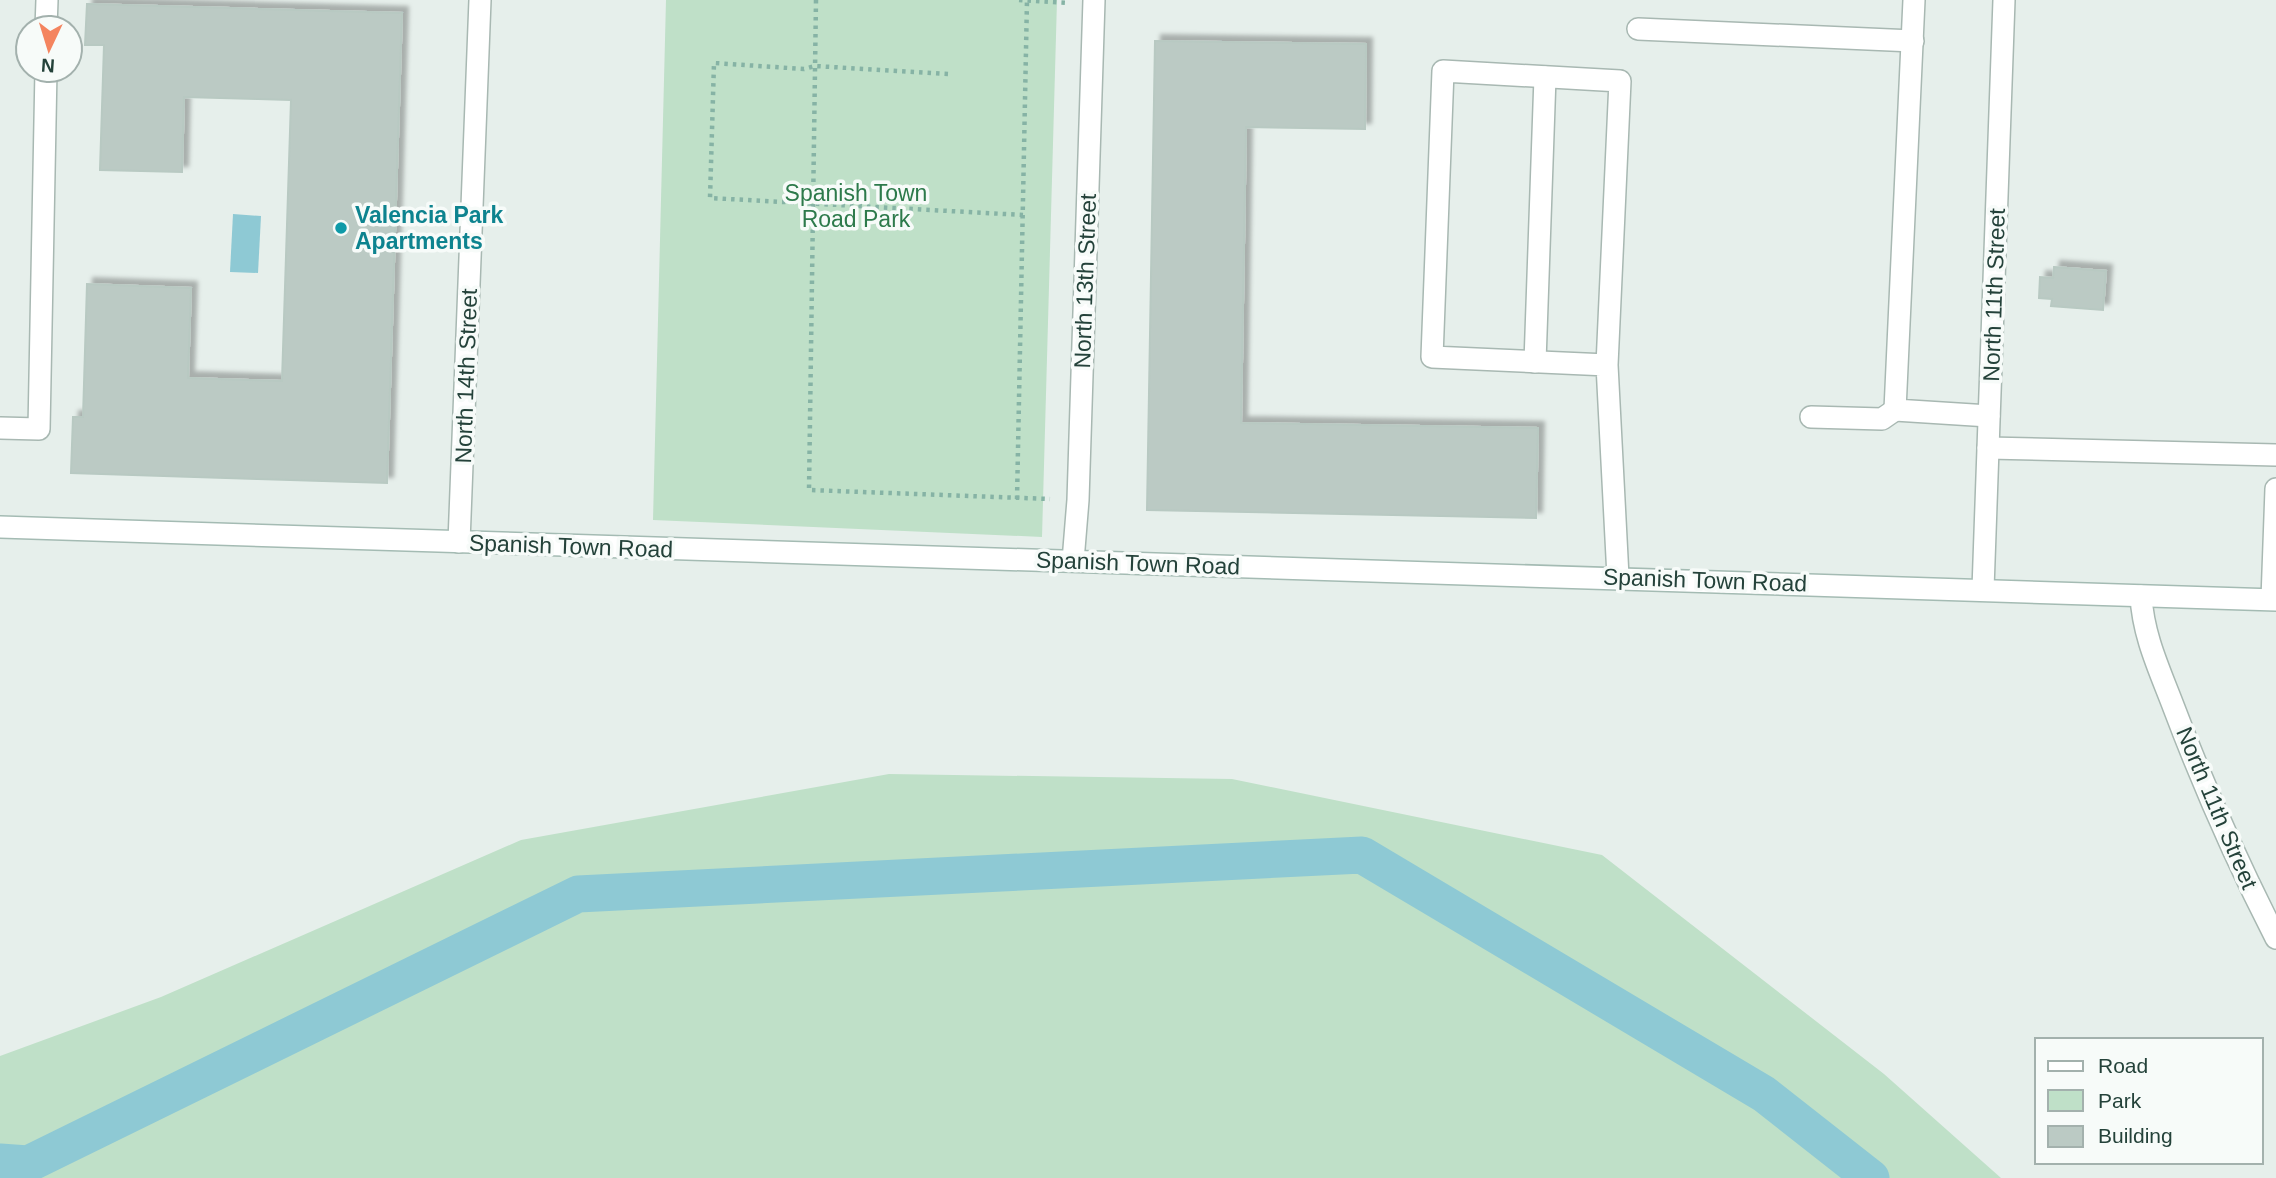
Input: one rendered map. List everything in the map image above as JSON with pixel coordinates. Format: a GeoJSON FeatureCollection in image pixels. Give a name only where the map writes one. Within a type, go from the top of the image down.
{"type":"FeatureCollection","features":[{"type":"Feature","properties":{"kind":"street","name":"North 14th Street"},"geometry":{"type":"LineString","coordinates":[[459,542],[480,0]]}},
{"type":"Feature","properties":{"kind":"street"},"geometry":{"type":"LineString","coordinates":[[1895,410],[1914,0]]}},
{"type":"Feature","properties":{"kind":"street","name":"North 11th Street"},"geometry":{"type":"LineString","coordinates":[[1983,589],[2004,0]]}},
{"type":"Feature","properties":{"kind":"street","name":"North 13th Street"},"geometry":{"type":"LineString","coordinates":[[1073,561],[1078,500],[1094,2]]}},
{"type":"Feature","properties":{"kind":"street"},"geometry":{"type":"LineString","coordinates":[[1638,29],[1913,41]]}},
{"type":"Feature","properties":{"kind":"street"},"geometry":{"type":"LineString","coordinates":[[1607,365],[1432,358],[1443,71],[1620,81],[1607,365],[1618,578]]}},
{"type":"Feature","properties":{"kind":"street"},"geometry":{"type":"LineString","coordinates":[[1535,362],[1545,76]]}},
{"type":"Feature","properties":{"kind":"street"},"geometry":{"type":"LineString","coordinates":[[0,428],[39,429],[46,84]]}},
{"type":"Feature","properties":{"kind":"street"},"geometry":{"type":"LineString","coordinates":[[1811,417],[1882,419],[1895,410],[1989,416]]}},
{"type":"Feature","properties":{"kind":"street"},"geometry":{"type":"LineString","coordinates":[[1988,448],[2276,455]]}},
{"type":"Feature","properties":{"kind":"street"},"geometry":{"type":"LineString","coordinates":[[2274,599],[2276,489]]}},
{"type":"Feature","properties":{"kind":"street","name":"Spanish Town Road"},"geometry":{"type":"LineString","coordinates":[[0,527],[2274,599]]}},
{"type":"Feature","properties":{"kind":"street","name":"North 11th Street"},"geometry":{"type":"LineString","coordinates":[[2141,596],[2146,635],[2190,750],[2244,876],[2276,938]]}},
{"type":"Feature","properties":{"kind":"path"},"geometry":{"type":"LineString","coordinates":[[816,0],[809,490],[1078,500]]}},
{"type":"Feature","properties":{"kind":"path"},"geometry":{"type":"LineString","coordinates":[[1019,0],[1094,2]]}},
{"type":"Feature","properties":{"kind":"path"},"geometry":{"type":"LineString","coordinates":[[1017,499],[1027,0]]}},
{"type":"Feature","properties":{"kind":"path"},"geometry":{"type":"LineString","coordinates":[[948,74],[714,63],[710,198],[1023,215]]}},
{"type":"Feature","properties":{"kind":"green space","name":"Spanish Town Road Park"},"geometry":{"type":"Polygon","coordinates":[[[666,0],[1057,0],[1042,537],[653,520],[666,0]]]}},
{"type":"Feature","properties":{"kind":"green space"},"geometry":{"type":"Polygon","coordinates":[[[889,774],[1232,779],[1602,855],[1884,1074],[2001,1178],[0,1178],[0,1056],[161,997],[521,840],[889,774]]]}},
{"type":"Feature","properties":{"kind":"water"},"geometry":{"type":"Polygon","coordinates":[[[233,214],[261,216],[258,273],[230,272],[233,214]]]}},
{"type":"Feature","properties":{"kind":"building","name":"Valencia Park Apartments"},"geometry":{"type":"Polygon","coordinates":[[[87,4],[402,13],[387,483],[71,473],[73,417],[83,417],[87,284],[191,288],[188,378],[282,381],[291,100],[184,97],[182,172],[100,170],[104,45],[85,45],[87,4]]]}},
{"type":"Feature","properties":{"kind":"building"},"geometry":{"type":"Polygon","coordinates":[[[1155,41],[1366,44],[1365,129],[1246,127],[1241,423],[1538,428],[1536,518],[1147,510],[1155,41]]]}},
{"type":"Feature","properties":{"kind":"building"},"geometry":{"type":"Polygon","coordinates":[[[2054,267],[2106,271],[2103,310],[2051,306],[2052,299],[2039,298],[2040,277],[2053,278],[2054,267]]]}},
{"type":"Feature","properties":{"kind":"waterway"},"geometry":{"type":"LineString","coordinates":[[0,1162],[28,1164],[578,894],[1362,855],[1764,1094],[1871,1178]]}},
{"type":"Feature","properties":{"kind":"place","name":"Valencia Park Apartments"},"geometry":{"type":"Point","coordinates":[341,228]}}]}
